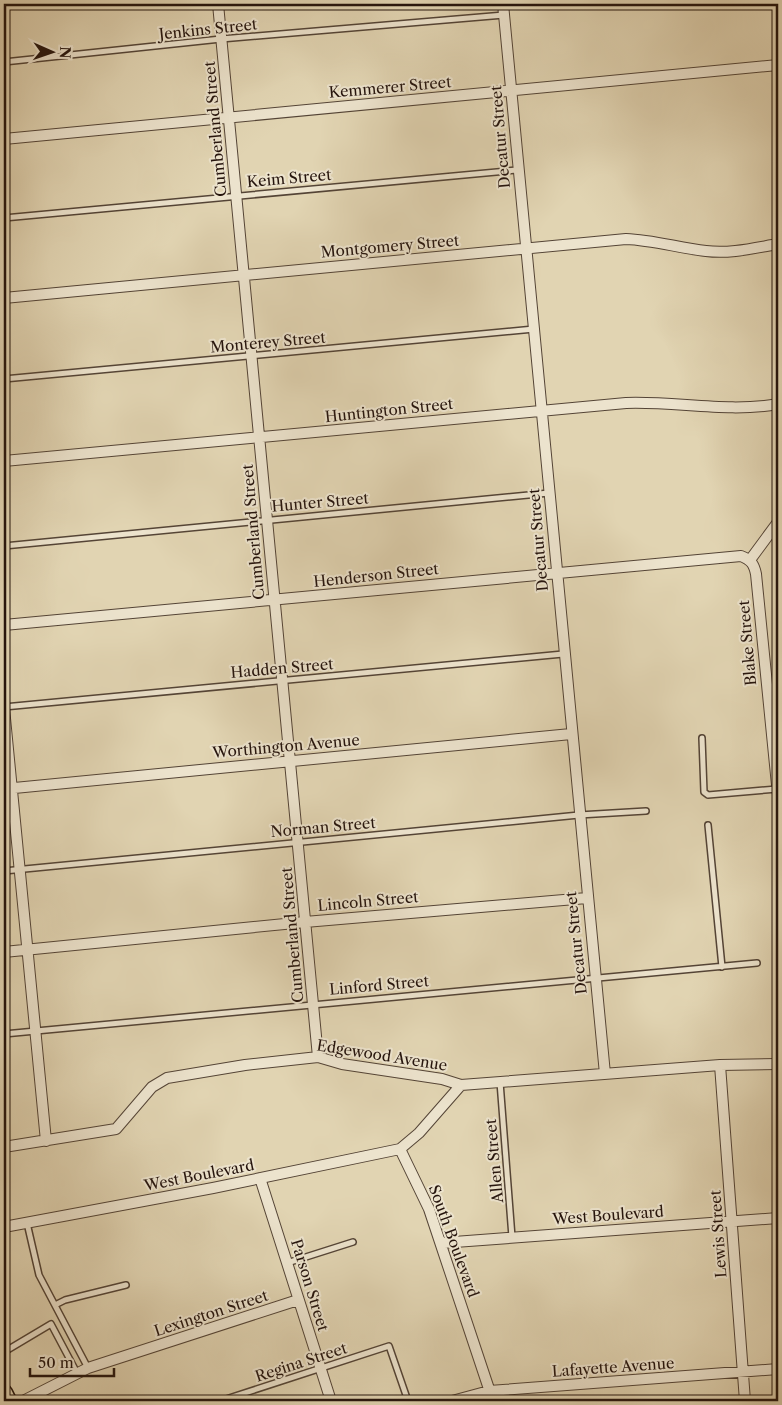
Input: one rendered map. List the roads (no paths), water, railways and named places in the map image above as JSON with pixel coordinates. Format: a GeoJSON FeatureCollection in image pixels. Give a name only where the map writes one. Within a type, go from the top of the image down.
{"type":"FeatureCollection","features":[{"type":"Feature","properties":{"kind":"main road"},"geometry":{"type":"LineString","coordinates":[[4,1393],[8,1401]]}},
{"type":"Feature","properties":{"kind":"street","name":"Cumberland Street"},"geometry":{"type":"LineString","coordinates":[[218,4],[318,1057]]}},
{"type":"Feature","properties":{"kind":"street","name":"Decatur Street"},"geometry":{"type":"LineString","coordinates":[[503,4],[563,654],[605,1074]]}},
{"type":"Feature","properties":{"kind":"street","name":"Kemmerer Street"},"geometry":{"type":"LineString","coordinates":[[4,139],[778,65]]}},
{"type":"Feature","properties":{"kind":"street","name":"Montgomery Street"},"geometry":{"type":"LineString","coordinates":[[4,298],[626,239],[648,240],[706,251],[727,252],[778,244]]}},
{"type":"Feature","properties":{"kind":"street","name":"Huntington Street"},"geometry":{"type":"LineString","coordinates":[[4,461],[626,402],[654,402],[729,408],[778,404]]}},
{"type":"Feature","properties":{"kind":"street"},"geometry":{"type":"LineString","coordinates":[[750,560],[778,522]]}},
{"type":"Feature","properties":{"kind":"street","name":"Henderson Street"},"geometry":{"type":"LineString","coordinates":[[4,625],[556,572],[741,556],[750,560]]}},
{"type":"Feature","properties":{"kind":"street","name":"Blake Street"},"geometry":{"type":"LineString","coordinates":[[750,560],[755,566],[756,574],[778,795]]}},
{"type":"Feature","properties":{"kind":"street"},"geometry":{"type":"LineString","coordinates":[[4,708],[8,788],[19,869],[46,1141]]}},
{"type":"Feature","properties":{"kind":"street","name":"Worthington Avenue"},"geometry":{"type":"LineString","coordinates":[[8,788],[571,734]]}},
{"type":"Feature","properties":{"kind":"street","name":"Lincoln Street"},"geometry":{"type":"LineString","coordinates":[[4,952],[305,922],[587,898]]}},
{"type":"Feature","properties":{"kind":"street","name":"Edgewood Avenue"},"geometry":{"type":"LineString","coordinates":[[4,1147],[116,1129],[152,1087],[167,1078],[318,1057],[342,1064],[442,1079],[461,1085],[720,1065],[778,1064]]}},
{"type":"Feature","properties":{"kind":"street","name":"Lewis Street"},"geometry":{"type":"LineString","coordinates":[[720,1065],[745,1401]]}},
{"type":"Feature","properties":{"kind":"street"},"geometry":{"type":"LineString","coordinates":[[400,1149],[419,1133],[461,1085]]}},
{"type":"Feature","properties":{"kind":"street","name":"West Boulevard"},"geometry":{"type":"LineString","coordinates":[[4,1227],[400,1149]]}},
{"type":"Feature","properties":{"kind":"street","name":"South Boulevard"},"geometry":{"type":"LineString","coordinates":[[400,1149],[429,1210],[493,1401]]}},
{"type":"Feature","properties":{"kind":"street","name":"Parson Street"},"geometry":{"type":"LineString","coordinates":[[260,1178],[331,1401]]}},
{"type":"Feature","properties":{"kind":"street","name":"West Boulevard"},"geometry":{"type":"LineString","coordinates":[[441,1243],[778,1218]]}},
{"type":"Feature","properties":{"kind":"street","name":"Lexington Street"},"geometry":{"type":"LineString","coordinates":[[23,1401],[88,1368],[298,1300]]}},
{"type":"Feature","properties":{"kind":"street","name":"Lafayette Avenue"},"geometry":{"type":"LineString","coordinates":[[452,1401],[490,1391],[778,1369]]}},
{"type":"Feature","properties":{"kind":"lane","name":"Jenkins Street"},"geometry":{"type":"LineString","coordinates":[[4,62],[222,40],[504,15]]}},
{"type":"Feature","properties":{"kind":"lane","name":"Keim Street"},"geometry":{"type":"LineString","coordinates":[[4,218],[518,170]]}},
{"type":"Feature","properties":{"kind":"lane","name":"Monterey Street"},"geometry":{"type":"LineString","coordinates":[[4,378],[534,329]]}},
{"type":"Feature","properties":{"kind":"lane","name":"Hunter Street"},"geometry":{"type":"LineString","coordinates":[[4,546],[549,493]]}},
{"type":"Feature","properties":{"kind":"lane","name":"Hadden Street"},"geometry":{"type":"LineString","coordinates":[[4,708],[563,654]]}},
{"type":"Feature","properties":{"kind":"lane"},"geometry":{"type":"LineString","coordinates":[[702,738],[704,792],[708,795],[778,789]]}},
{"type":"Feature","properties":{"kind":"lane","name":"Norman Street"},"geometry":{"type":"LineString","coordinates":[[4,871],[579,815],[646,812]]}},
{"type":"Feature","properties":{"kind":"lane"},"geometry":{"type":"LineString","coordinates":[[708,825],[722,967]]}},
{"type":"Feature","properties":{"kind":"lane","name":"Linford Street"},"geometry":{"type":"LineString","coordinates":[[4,1034],[757,963]]}},
{"type":"Feature","properties":{"kind":"lane","name":"Allen Street"},"geometry":{"type":"LineString","coordinates":[[500,1082],[512,1237]]}},
{"type":"Feature","properties":{"kind":"lane"},"geometry":{"type":"LineString","coordinates":[[27,1223],[38,1275],[88,1368]]}},
{"type":"Feature","properties":{"kind":"lane"},"geometry":{"type":"LineString","coordinates":[[287,1263],[353,1242]]}},
{"type":"Feature","properties":{"kind":"lane"},"geometry":{"type":"LineString","coordinates":[[55,1305],[66,1300],[126,1285]]}},
{"type":"Feature","properties":{"kind":"lane"},"geometry":{"type":"LineString","coordinates":[[4,1352],[51,1324],[77,1374]]}},
{"type":"Feature","properties":{"kind":"lane","name":"Regina Street"},"geometry":{"type":"LineString","coordinates":[[220,1401],[389,1346],[408,1401]]}}]}
